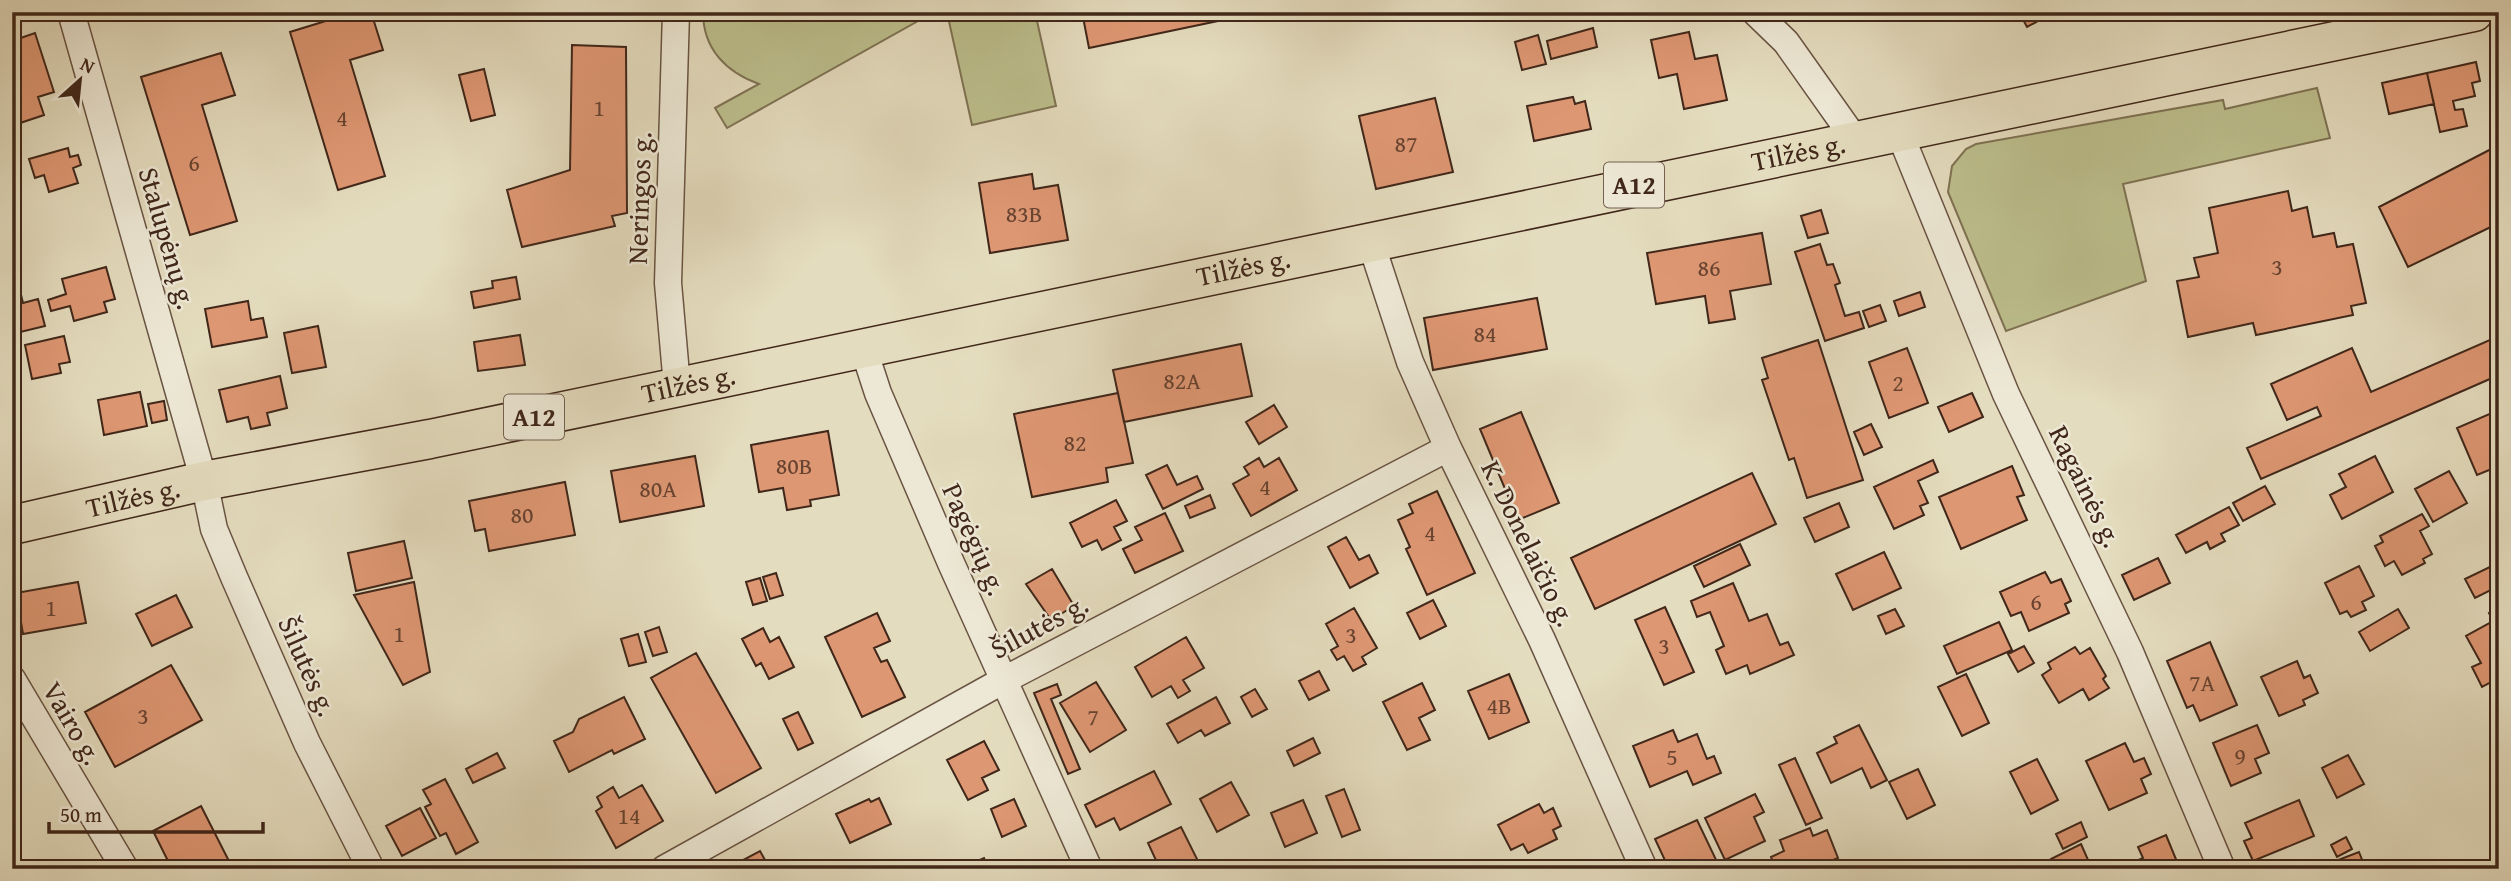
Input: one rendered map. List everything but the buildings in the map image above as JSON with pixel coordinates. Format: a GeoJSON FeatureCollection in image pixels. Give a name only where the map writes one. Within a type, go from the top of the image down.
{"type":"FeatureCollection","features":[{"type":"Feature","properties":{"kind":"highway","name":"Tilžės g."},"geometry":{"type":"LineString","coordinates":[[12,525],[204,481],[430,439],[1854,138],[2474,12]]}},
{"type":"Feature","properties":{"kind":"street","name":"Stalupėnų g."},"geometry":{"type":"LineString","coordinates":[[71,12],[204,481]]}},
{"type":"Feature","properties":{"kind":"street","name":"Neringos g."},"geometry":{"type":"LineString","coordinates":[[676,12],[668,283],[677,386]]}},
{"type":"Feature","properties":{"kind":"street"},"geometry":{"type":"LineString","coordinates":[[1755,12],[1786,42],[1854,138]]}},
{"type":"Feature","properties":{"kind":"street","name":"Ragainės g."},"geometry":{"type":"LineString","coordinates":[[1898,129],[2006,394],[2130,652],[2222,869]]}},
{"type":"Feature","properties":{"kind":"street","name":"K. Donelaičio g."},"geometry":{"type":"LineString","coordinates":[[1370,240],[1410,362],[1448,448],[1542,640],[1644,869]]}},
{"type":"Feature","properties":{"kind":"street","name":"Pagėgių g."},"geometry":{"type":"LineString","coordinates":[[863,347],[878,393],[909,466],[1089,869]]}},
{"type":"Feature","properties":{"kind":"street","name":"Šilutės g."},"geometry":{"type":"LineString","coordinates":[[664,869],[1004,680],[1448,448]]}},
{"type":"Feature","properties":{"kind":"street","name":"Šilutės g."},"geometry":{"type":"LineString","coordinates":[[204,481],[214,529],[234,577],[307,743],[371,869]]}},
{"type":"Feature","properties":{"kind":"street","name":"Vairo g."},"geometry":{"type":"LineString","coordinates":[[12,679],[125,869]]}},
{"type":"Feature","properties":{"kind":"green space"},"geometry":{"type":"Polygon","coordinates":[[[703,12],[934,12],[727,128],[715,108],[759,84],[736,73],[712,48],[704,25],[703,12]]]}},
{"type":"Feature","properties":{"kind":"green space"},"geometry":{"type":"Polygon","coordinates":[[[968,12],[1035,12],[1056,106],[972,125],[948,17],[968,12]]]}},
{"type":"Feature","properties":{"kind":"green space"},"geometry":{"type":"Polygon","coordinates":[[[2317,88],[2330,138],[2123,184],[2146,281],[2006,331],[1948,192],[1952,166],[1966,149],[1976,144],[2223,100],[2225,109],[2317,88]]]}}]}
